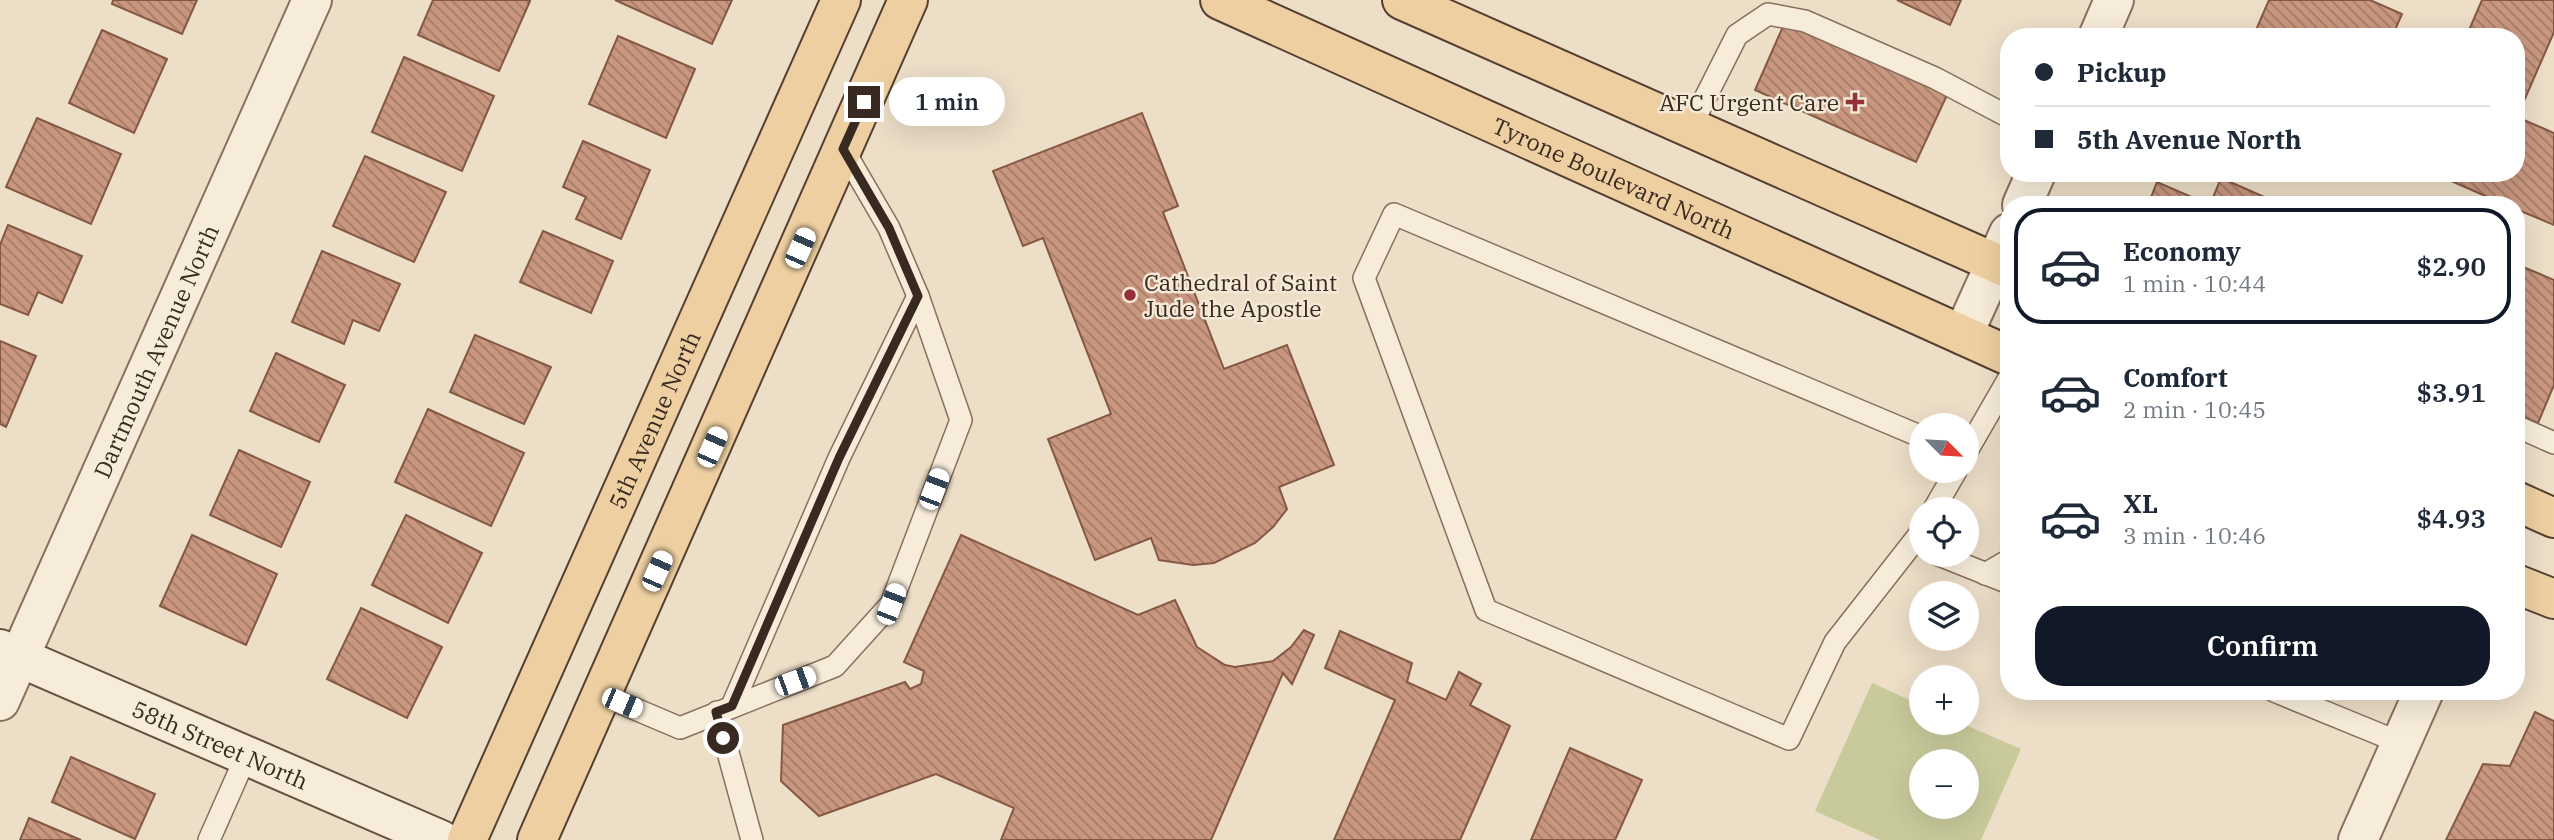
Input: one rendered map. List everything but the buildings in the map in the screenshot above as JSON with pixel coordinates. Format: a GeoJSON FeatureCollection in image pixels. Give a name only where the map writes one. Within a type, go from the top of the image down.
{"type":"FeatureCollection","features":[{"type":"Feature","properties":{"kind":"main road","name":"5th Avenue North"},"geometry":{"type":"LineString","coordinates":[[467,840],[841,0]]}},
{"type":"Feature","properties":{"kind":"main road"},"geometry":{"type":"LineString","coordinates":[[1402,0],[1690,128],[2000,253]]}},
{"type":"Feature","properties":{"kind":"main road"},"geometry":{"type":"LineString","coordinates":[[537,840],[909,3]]}},
{"type":"Feature","properties":{"kind":"main road","name":"Tyrone Boulevard North"},"geometry":{"type":"LineString","coordinates":[[1223,3],[2000,352]]}},
{"type":"Feature","properties":{"kind":"main road"},"geometry":{"type":"LineString","coordinates":[[2525,504],[2554,518]]}},
{"type":"Feature","properties":{"kind":"main road"},"geometry":{"type":"LineString","coordinates":[[2525,588],[2554,599]]}},
{"type":"Feature","properties":{"kind":"street","name":"Dartmouth Avenue North"},"geometry":{"type":"LineString","coordinates":[[0,701],[10,653],[312,0]]}},
{"type":"Feature","properties":{"kind":"street"},"geometry":{"type":"LineString","coordinates":[[2102,28],[2114,0]]}},
{"type":"Feature","properties":{"kind":"street"},"geometry":{"type":"LineString","coordinates":[[1963,335],[2000,265]]}},
{"type":"Feature","properties":{"kind":"street","name":"58th Street North"},"geometry":{"type":"LineString","coordinates":[[10,653],[441,840]]}},
{"type":"Feature","properties":{"kind":"street"},"geometry":{"type":"LineString","coordinates":[[2358,840],[2420,700]]}},
{"type":"Feature","properties":{"kind":"lane"},"geometry":{"type":"LineString","coordinates":[[1690,128],[1737,35],[1768,14],[1805,20],[1935,78],[2000,112]]}},
{"type":"Feature","properties":{"kind":"lane"},"geometry":{"type":"LineString","coordinates":[[602,695],[680,728],[835,666],[891,604],[961,420],[918,296],[889,228],[843,149]]}},
{"type":"Feature","properties":{"kind":"lane"},"geometry":{"type":"LineString","coordinates":[[1909,432],[1394,214],[1364,278],[1486,610],[1789,739],[1835,642],[1909,553]]}},
{"type":"Feature","properties":{"kind":"lane"},"geometry":{"type":"LineString","coordinates":[[751,840],[724,709],[839,458],[918,296]]}},
{"type":"Feature","properties":{"kind":"lane"},"geometry":{"type":"LineString","coordinates":[[1979,430],[2000,394]]}},
{"type":"Feature","properties":{"kind":"lane"},"geometry":{"type":"LineString","coordinates":[[2525,430],[2554,443]]}},
{"type":"Feature","properties":{"kind":"lane"},"geometry":{"type":"LineString","coordinates":[[1985,574],[2000,565]]}},
{"type":"Feature","properties":{"kind":"lane"},"geometry":{"type":"LineString","coordinates":[[1968,567],[2000,580]]}},
{"type":"Feature","properties":{"kind":"lane"},"geometry":{"type":"LineString","coordinates":[[2305,700],[2401,743]]}},
{"type":"Feature","properties":{"kind":"lane"},"geometry":{"type":"LineString","coordinates":[[209,840],[247,754]]}},
{"type":"Feature","properties":{"kind":"green space"},"geometry":{"type":"Polygon","coordinates":[[[1872,683],[1909,700],[1909,735],[1979,735],[1979,731],[2021,749],[1981,840],[1880,840],[1815,811],[1872,683]]]}},
{"type":"Feature","properties":{"kind":"place","name":"AFC Urgent Care"},"geometry":{"type":"Point","coordinates":[1855,102]}},
{"type":"Feature","properties":{"kind":"place","name":"Cathedral of Saint Jude the Apostle"},"geometry":{"type":"Point","coordinates":[1130,295]}},
{"type":"Feature","properties":{"kind":"route"},"geometry":{"type":"LineString","coordinates":[[723,738],[716,712],[732,706],[839,458],[918,296],[889,228],[843,149],[864,102]]}}]}
